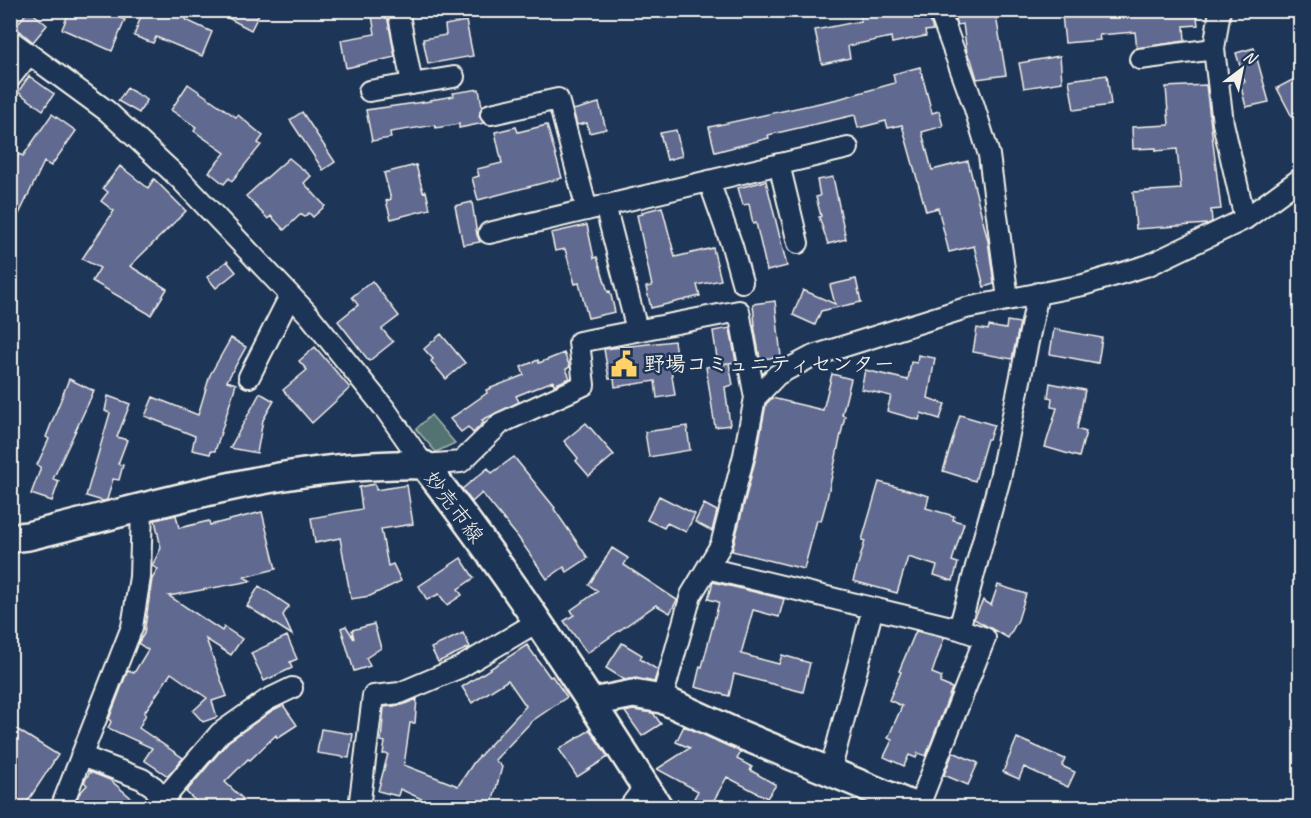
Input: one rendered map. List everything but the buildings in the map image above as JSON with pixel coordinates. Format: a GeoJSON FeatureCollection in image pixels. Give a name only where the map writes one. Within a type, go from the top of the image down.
{"type":"FeatureCollection","features":[{"type":"Feature","properties":{"kind":"main road","name":"妙売市線"},"geometry":{"type":"LineString","coordinates":[[10,538],[28,536],[221,488],[326,469],[380,464],[424,465],[454,503],[593,702],[652,797]]}},
{"type":"Feature","properties":{"kind":"main road"},"geometry":{"type":"LineString","coordinates":[[593,702],[633,694],[662,699],[732,731],[918,807]]}},
{"type":"Feature","properties":{"kind":"street"},"geometry":{"type":"LineString","coordinates":[[398,10],[412,84]]}},
{"type":"Feature","properties":{"kind":"street"},"geometry":{"type":"LineString","coordinates":[[939,10],[989,155],[1008,299]]}},
{"type":"Feature","properties":{"kind":"street"},"geometry":{"type":"LineString","coordinates":[[1220,10],[1214,49],[1223,123],[1245,219]]}},
{"type":"Feature","properties":{"kind":"street"},"geometry":{"type":"LineString","coordinates":[[10,40],[115,119],[181,180],[309,315],[385,409],[424,465],[461,462],[501,423],[584,385],[579,342],[739,311],[755,398],[744,455],[721,545],[691,595],[662,699]]}},
{"type":"Feature","properties":{"kind":"street"},"geometry":{"type":"LineString","coordinates":[[1140,59],[1214,49]]}},
{"type":"Feature","properties":{"kind":"street"},"geometry":{"type":"LineString","coordinates":[[10,78],[29,54]]}},
{"type":"Feature","properties":{"kind":"street"},"geometry":{"type":"LineString","coordinates":[[369,91],[454,76]]}},
{"type":"Feature","properties":{"kind":"street"},"geometry":{"type":"LineString","coordinates":[[491,114],[558,99],[637,330]]}},
{"type":"Feature","properties":{"kind":"street"},"geometry":{"type":"LineString","coordinates":[[489,233],[848,148]]}},
{"type":"Feature","properties":{"kind":"street"},"geometry":{"type":"LineString","coordinates":[[779,164],[798,243]]}},
{"type":"Feature","properties":{"kind":"street"},"geometry":{"type":"LineString","coordinates":[[755,398],[777,375],[813,356],[966,308],[1083,285],[1149,265],[1245,219],[1300,179]]}},
{"type":"Feature","properties":{"kind":"street"},"geometry":{"type":"LineString","coordinates":[[709,181],[742,282]]}},
{"type":"Feature","properties":{"kind":"street"},"geometry":{"type":"LineString","coordinates":[[958,629],[1000,478],[1038,293]]}},
{"type":"Feature","properties":{"kind":"street"},"geometry":{"type":"LineString","coordinates":[[249,377],[290,296]]}},
{"type":"Feature","properties":{"kind":"street"},"geometry":{"type":"LineString","coordinates":[[62,807],[132,627],[140,577],[142,508]]}},
{"type":"Feature","properties":{"kind":"street"},"geometry":{"type":"LineString","coordinates":[[707,568],[958,629],[985,638],[918,807]]}},
{"type":"Feature","properties":{"kind":"street"},"geometry":{"type":"LineString","coordinates":[[830,772],[873,608]]}},
{"type":"Feature","properties":{"kind":"street"},"geometry":{"type":"LineString","coordinates":[[358,807],[373,696],[400,693],[461,667],[537,622]]}},
{"type":"Feature","properties":{"kind":"street"},"geometry":{"type":"LineString","coordinates":[[81,756],[142,779],[154,787],[164,804],[220,734],[267,700],[292,688]]}},
{"type":"Feature","properties":{"kind":"street"},"geometry":{"type":"LineString","coordinates":[[629,807],[652,797]]}},
{"type":"Feature","properties":{"kind":"green space"},"geometry":{"type":"Polygon","coordinates":[[[431,415],[455,443],[436,452],[416,429],[431,415]]]}},
{"type":"Feature","properties":{"kind":"place","name":"野場コミュニティセンター"},"geometry":{"type":"Point","coordinates":[624,364]}}]}
